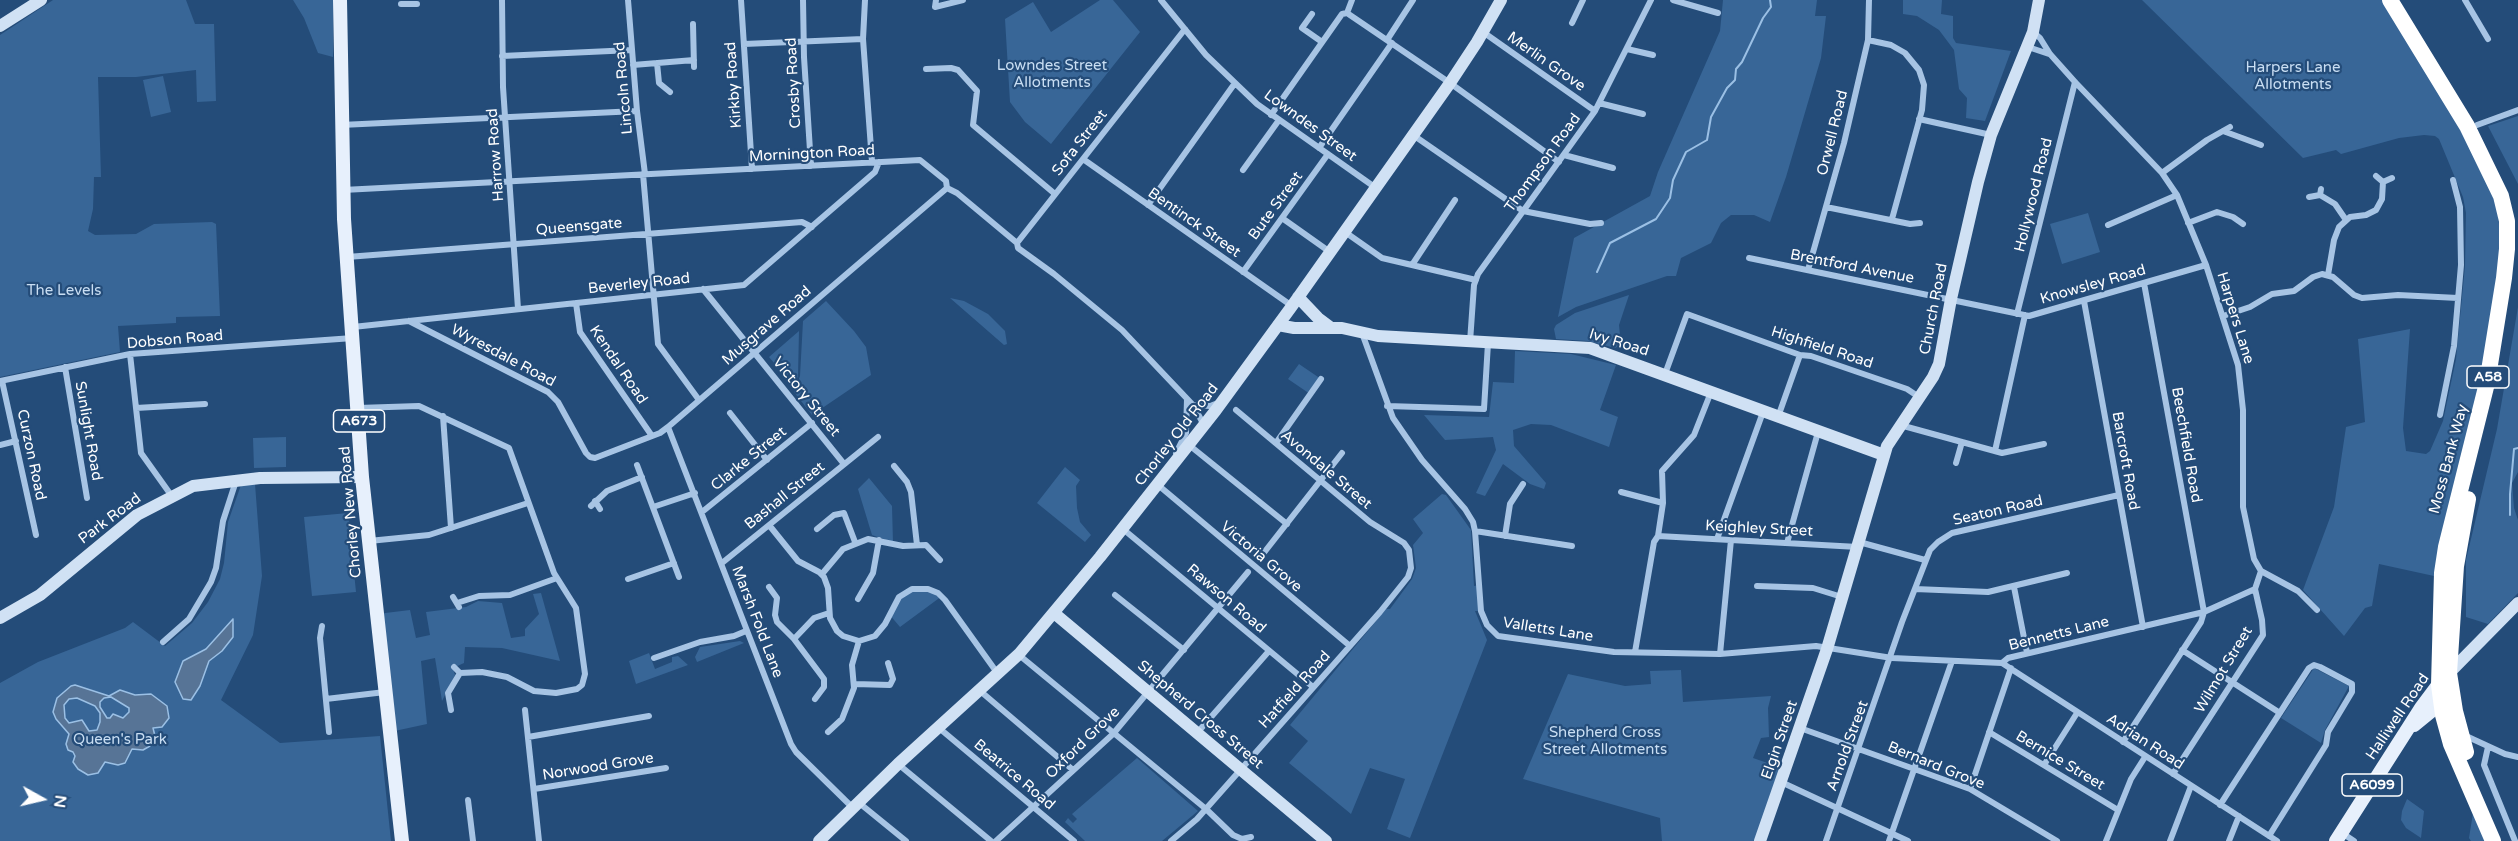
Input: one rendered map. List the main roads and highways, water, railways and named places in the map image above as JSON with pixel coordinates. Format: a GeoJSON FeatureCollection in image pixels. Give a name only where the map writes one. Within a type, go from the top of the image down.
{"type":"FeatureCollection","features":[{"type":"Feature","properties":{"kind":"highway","name":"Moss Bank Way"},"geometry":{"type":"LineString","coordinates":[[2390,0],[2468,126],[2501,196],[2506,222],[2507,249],[2504,278],[2487,383],[2446,547],[2442,573],[2443,686],[2451,744],[2493,841]]}},
{"type":"Feature","properties":{"kind":"highway","name":"Moss Bank Way"},"geometry":{"type":"LineString","coordinates":[[2403,0],[2477,125],[2509,190],[2515,219],[2516,248],[2491,403],[2460,539],[2443,686],[2502,841]]}},
{"type":"Feature","properties":{"kind":"main road","name":"Chorley New Road"},"geometry":{"type":"LineString","coordinates":[[340,0],[343,190],[362,477],[402,841]]}},
{"type":"Feature","properties":{"kind":"main road","name":"Halliwell Road"},"geometry":{"type":"LineString","coordinates":[[2339,837],[2408,730],[2431,712],[2443,686]]}},
{"type":"Feature","properties":{"kind":"waterway"},"geometry":{"type":"LineString","coordinates":[[1597,272],[1610,243],[1656,219],[1670,198],[1673,180],[1686,152],[1707,140],[1711,117],[1727,88],[1735,80],[1736,69],[1771,7],[1770,0]]}},
{"type":"Feature","properties":{"kind":"waterway"},"geometry":{"type":"LineString","coordinates":[[2510,515],[2514,449],[2518,448]]}},
{"type":"Feature","properties":{"kind":"park label","name":"Lowndes Street Allotments"},"geometry":{"type":"Point","coordinates":[1052,74]}},
{"type":"Feature","properties":{"kind":"park label","name":"Harpers Lane Allotments"},"geometry":{"type":"Point","coordinates":[2293,76]}},
{"type":"Feature","properties":{"kind":"park label","name":"The Levels"},"geometry":{"type":"Point","coordinates":[64,291]}},
{"type":"Feature","properties":{"kind":"park label","name":"Queen's Park"},"geometry":{"type":"Point","coordinates":[120,740]}},
{"type":"Feature","properties":{"kind":"park label","name":"Shepherd Cross Street Allotments"},"geometry":{"type":"Point","coordinates":[1605,742]}}]}
